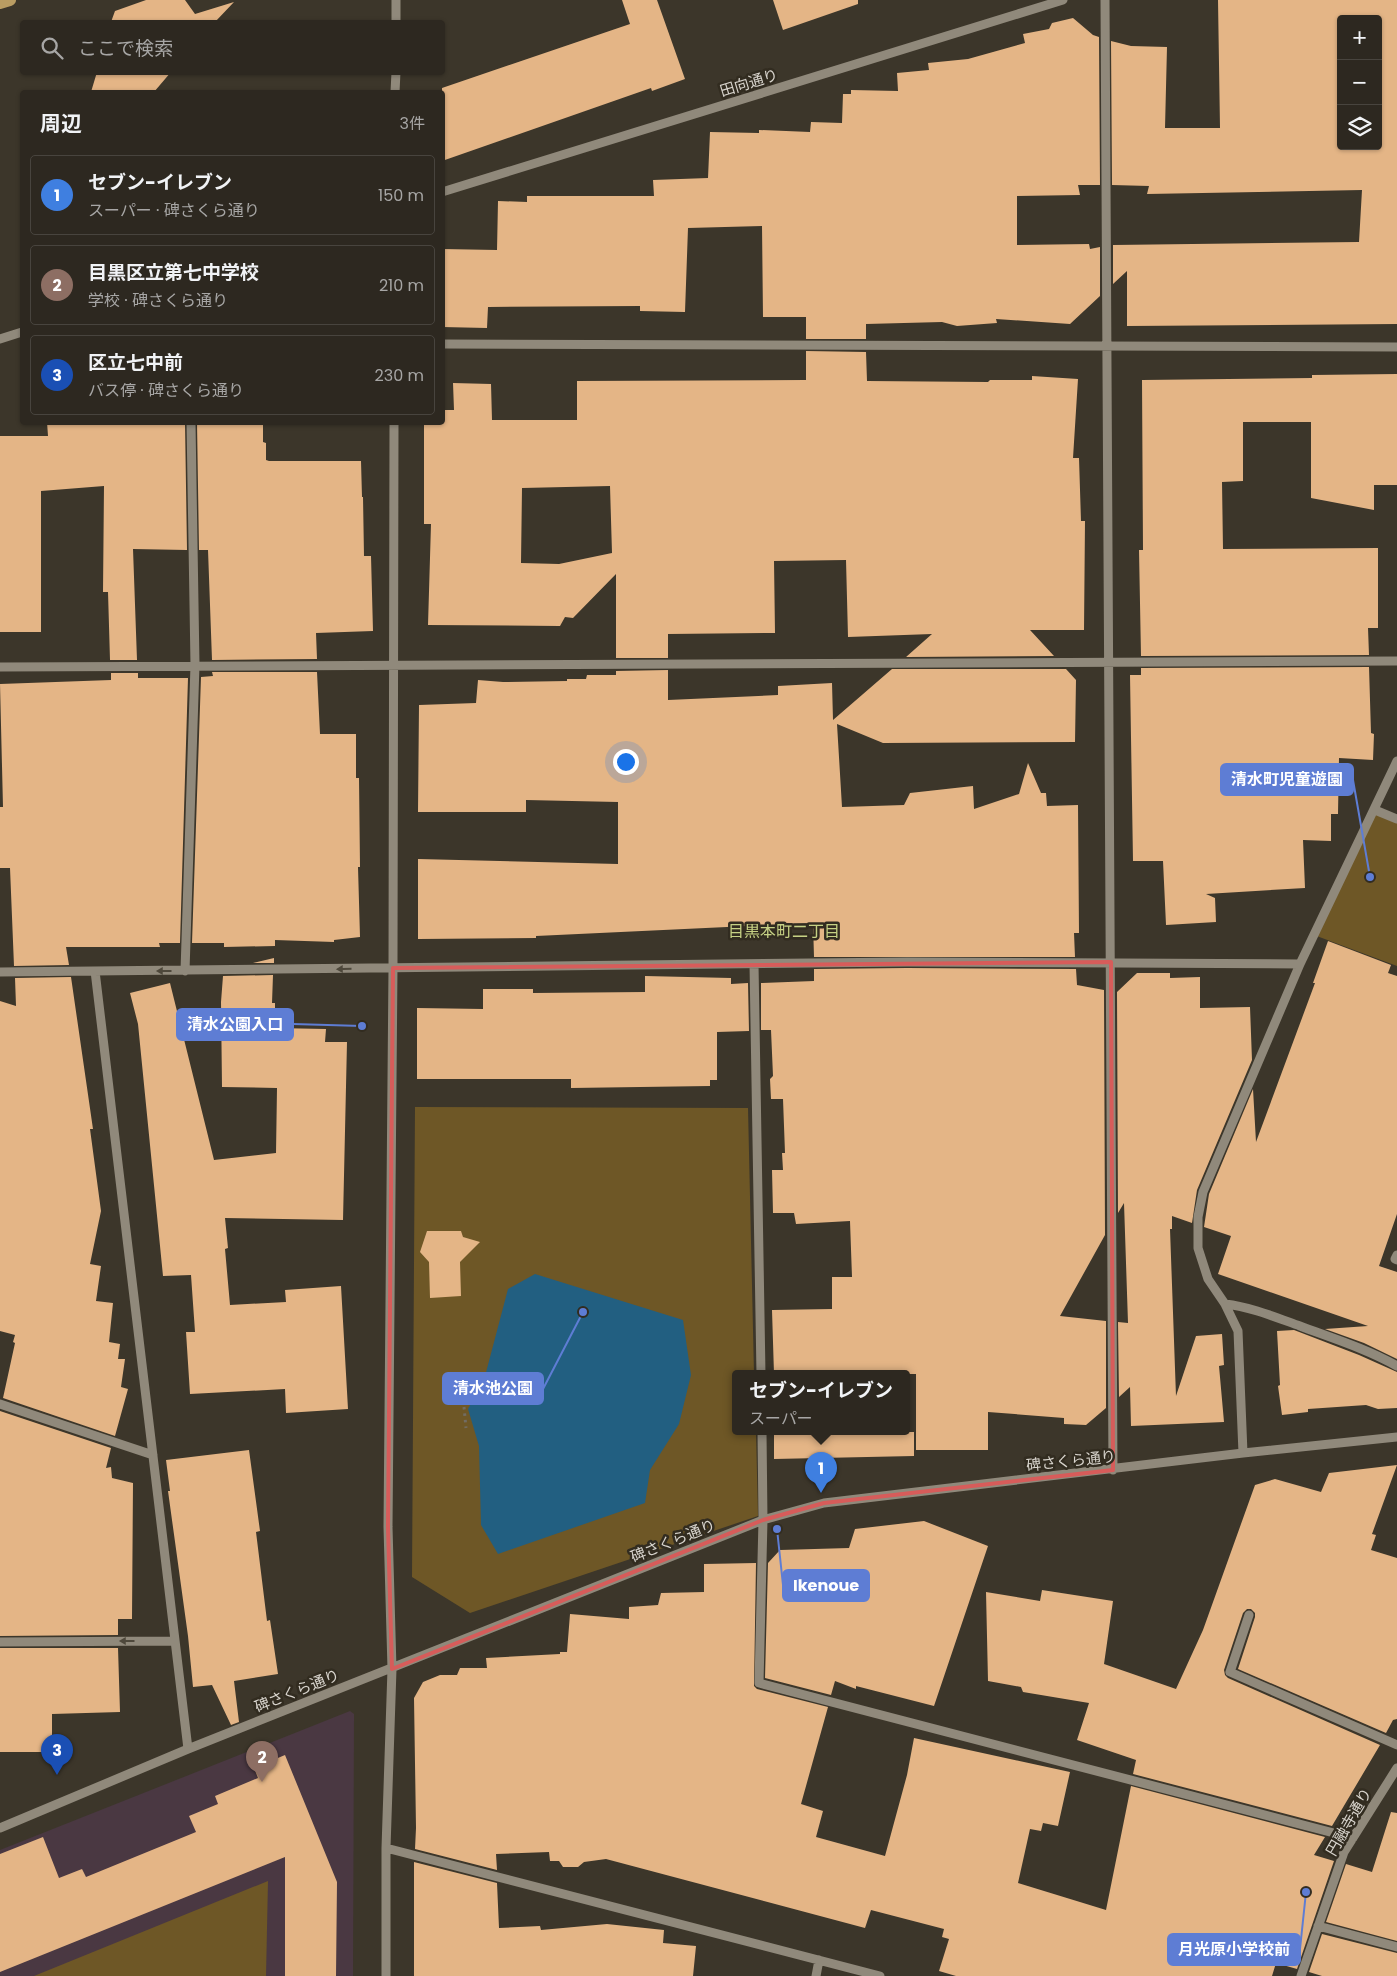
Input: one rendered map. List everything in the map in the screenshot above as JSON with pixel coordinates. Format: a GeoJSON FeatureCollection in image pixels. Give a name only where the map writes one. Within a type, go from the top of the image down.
{"type":"FeatureCollection","features":[{"type":"Feature","properties":{"kind":"main road"},"geometry":{"type":"LineString","coordinates":[[0,3],[10,0]]}},
{"type":"Feature","properties":{"kind":"street"},"geometry":{"type":"LineString","coordinates":[[396,0],[396,20]]}},
{"type":"Feature","properties":{"kind":"street","name":"田向通り"},"geometry":{"type":"LineString","coordinates":[[445,191],[1064,0]]}},
{"type":"Feature","properties":{"kind":"street"},"geometry":{"type":"LineString","coordinates":[[1105,0],[1113,1470]]}},
{"type":"Feature","properties":{"kind":"street"},"geometry":{"type":"LineString","coordinates":[[395,90],[396,75]]}},
{"type":"Feature","properties":{"kind":"street"},"geometry":{"type":"LineString","coordinates":[[0,339],[20,333]]}},
{"type":"Feature","properties":{"kind":"street"},"geometry":{"type":"LineString","coordinates":[[445,344],[1397,347]]}},
{"type":"Feature","properties":{"kind":"street"},"geometry":{"type":"LineString","coordinates":[[185,971],[195,664],[192,425]]}},
{"type":"Feature","properties":{"kind":"street"},"geometry":{"type":"LineString","coordinates":[[386,1976],[386,1848],[392,1669],[388,1518],[393,968],[394,425]]}},
{"type":"Feature","properties":{"kind":"street"},"geometry":{"type":"LineString","coordinates":[[0,666],[1397,661]]}},
{"type":"Feature","properties":{"kind":"street"},"geometry":{"type":"LineString","coordinates":[[1243,1453],[1238,1331],[1225,1304],[1208,1279],[1198,1248],[1198,1217],[1203,1192],[1300,964],[1397,761]]}},
{"type":"Feature","properties":{"kind":"street"},"geometry":{"type":"LineString","coordinates":[[1374,810],[1397,819]]}},
{"type":"Feature","properties":{"kind":"street"},"geometry":{"type":"LineString","coordinates":[[0,972],[754,964],[1111,962],[1300,964]]}},
{"type":"Feature","properties":{"kind":"street"},"geometry":{"type":"LineString","coordinates":[[754,964],[761,1370]]}},
{"type":"Feature","properties":{"kind":"street"},"geometry":{"type":"LineString","coordinates":[[94,971],[188,1749]]}},
{"type":"Feature","properties":{"kind":"street"},"geometry":{"type":"LineString","coordinates":[[1397,1255],[1395,1259],[1397,1260]]}},
{"type":"Feature","properties":{"kind":"street"},"geometry":{"type":"LineString","coordinates":[[1225,1304],[1243,1306],[1324,1335],[1397,1366]]}},
{"type":"Feature","properties":{"kind":"street"},"geometry":{"type":"LineString","coordinates":[[0,1404],[152,1455]]}},
{"type":"Feature","properties":{"kind":"street"},"geometry":{"type":"LineString","coordinates":[[762,1435],[763,1520],[759,1683],[1353,1838]]}},
{"type":"Feature","properties":{"kind":"street","name":"碑さくら通り"},"geometry":{"type":"LineString","coordinates":[[0,1828],[188,1749],[763,1520],[824,1503],[1243,1453],[1397,1437]]}},
{"type":"Feature","properties":{"kind":"street"},"geometry":{"type":"LineString","coordinates":[[1249,1615],[1230,1672],[1397,1745]]}},
{"type":"Feature","properties":{"kind":"street"},"geometry":{"type":"LineString","coordinates":[[0,1642],[175,1641]]}},
{"type":"Feature","properties":{"kind":"street","name":"円融寺通り"},"geometry":{"type":"LineString","coordinates":[[1301,1976],[1344,1852],[1397,1768]]}},
{"type":"Feature","properties":{"kind":"street"},"geometry":{"type":"LineString","coordinates":[[386,1848],[880,1976]]}},
{"type":"Feature","properties":{"kind":"street"},"geometry":{"type":"LineString","coordinates":[[1318,1926],[1397,1947]]}},
{"type":"Feature","properties":{"kind":"street"},"geometry":{"type":"LineString","coordinates":[[816,1976],[819,1960]]}},
{"type":"Feature","properties":{"kind":"path"},"geometry":{"type":"LineString","coordinates":[[464,1407],[466,1428]]}},
{"type":"Feature","properties":{"kind":"highlighted area"},"geometry":{"type":"Polygon","coordinates":[[[1111,962],[1113,1470],[824,1503],[763,1520],[392,1669],[388,1527],[393,968],[1111,962]]]}},
{"type":"Feature","properties":{"kind":"shaded area"},"geometry":{"type":"Polygon","coordinates":[[[1375,810],[1397,819],[1397,966],[1314,935],[1375,810]]]}},
{"type":"Feature","properties":{"kind":"shaded area"},"geometry":{"type":"Polygon","coordinates":[[[415,1107],[748,1108],[754,1370],[732,1370],[732,1435],[756,1435],[758,1516],[470,1613],[412,1577],[415,1107]]]}},
{"type":"Feature","properties":{"kind":"shaded area"},"geometry":{"type":"Polygon","coordinates":[[[350,1711],[354,1714],[353,1976],[0,1976],[0,1850],[350,1711]]]}},
{"type":"Feature","properties":{"kind":"shaded area"},"geometry":{"type":"Polygon","coordinates":[[[268,1881],[266,1976],[34,1976],[268,1881]]]}},
{"type":"Feature","properties":{"kind":"water"},"geometry":{"type":"Polygon","coordinates":[[[535,1274],[683,1320],[691,1375],[679,1424],[650,1470],[645,1503],[498,1554],[481,1525],[479,1446],[468,1409],[484,1380],[508,1289],[535,1274]]]}},
{"type":"Feature","properties":{"kind":"building"},"geometry":{"type":"Polygon","coordinates":[[[146,0],[185,0],[195,14],[234,2],[217,20],[112,20],[115,11],[146,0]]]}},
{"type":"Feature","properties":{"kind":"building"},"geometry":{"type":"Polygon","coordinates":[[[622,0],[657,0],[685,79],[652,91],[651,88],[445,160],[445,90],[442,90],[442,88],[630,24],[622,0]]]}},
{"type":"Feature","properties":{"kind":"building"},"geometry":{"type":"Polygon","coordinates":[[[773,0],[858,0],[858,4],[783,30],[773,0]]]}},
{"type":"Feature","properties":{"kind":"building"},"geometry":{"type":"Polygon","coordinates":[[[1218,0],[1397,0],[1397,324],[1127,326],[1127,271],[1113,284],[1113,245],[1359,242],[1362,190],[1147,194],[1149,186],[1112,185],[1111,41],[1131,46],[1167,47],[1165,128],[1220,128],[1218,0]]]}},
{"type":"Feature","properties":{"kind":"building"},"geometry":{"type":"Polygon","coordinates":[[[1073,18],[1093,35],[1099,37],[1100,185],[1078,185],[1080,195],[1017,196],[1017,245],[1089,244],[1090,249],[1100,247],[1100,296],[1070,324],[996,319],[997,323],[957,326],[942,322],[866,324],[866,339],[806,339],[806,317],[763,317],[762,226],[688,228],[685,312],[640,311],[640,306],[488,307],[487,328],[445,327],[445,249],[497,250],[498,201],[527,202],[527,196],[654,196],[653,180],[708,178],[710,132],[759,133],[759,130],[810,132],[811,122],[842,123],[843,94],[851,94],[851,90],[898,91],[897,73],[929,70],[928,63],[968,59],[1025,43],[1023,34],[1049,29],[1052,23],[1073,18]]]}},
{"type":"Feature","properties":{"kind":"building"},"geometry":{"type":"Polygon","coordinates":[[[96,75],[168,75],[156,90],[92,90],[96,75]]]}},
{"type":"Feature","properties":{"kind":"building"},"geometry":{"type":"Polygon","coordinates":[[[806,351],[866,352],[867,381],[988,382],[990,380],[1032,380],[1032,376],[1078,379],[1073,458],[1079,458],[1081,521],[1085,521],[1084,630],[1030,630],[1054,656],[906,657],[932,634],[848,637],[846,560],[774,561],[775,633],[668,634],[668,658],[616,658],[616,574],[573,618],[565,617],[560,626],[428,625],[431,524],[424,524],[424,425],[445,425],[445,410],[454,410],[453,383],[491,384],[492,420],[577,420],[577,381],[806,380],[806,351]],[[610,486],[522,488],[521,563],[559,564],[612,553],[610,486]]]}},
{"type":"Feature","properties":{"kind":"building"},"geometry":{"type":"Polygon","coordinates":[[[1397,374],[1397,485],[1374,485],[1374,510],[1311,498],[1311,422],[1243,422],[1243,481],[1222,482],[1223,549],[1378,548],[1378,628],[1368,628],[1369,655],[1141,656],[1139,550],[1143,550],[1142,380],[1312,378],[1312,375],[1397,374]]]}},
{"type":"Feature","properties":{"kind":"building"},"geometry":{"type":"Polygon","coordinates":[[[47,425],[185,425],[187,550],[133,549],[137,660],[110,660],[108,592],[103,592],[104,486],[41,491],[41,632],[0,632],[0,436],[48,436],[47,425]]]}},
{"type":"Feature","properties":{"kind":"building"},"geometry":{"type":"Polygon","coordinates":[[[197,425],[263,425],[266,460],[269,461],[361,461],[364,556],[371,556],[373,631],[316,633],[317,659],[212,660],[208,550],[199,550],[197,425]]]}},
{"type":"Feature","properties":{"kind":"building"},"geometry":{"type":"Polygon","coordinates":[[[1369,667],[1371,733],[1374,734],[1373,760],[1339,758],[1338,814],[1331,814],[1331,841],[1303,840],[1305,888],[1206,894],[1215,898],[1216,922],[1166,925],[1163,861],[1133,861],[1130,675],[1141,675],[1141,668],[1369,667]]]}},
{"type":"Feature","properties":{"kind":"building"},"geometry":{"type":"Polygon","coordinates":[[[892,669],[1066,669],[1076,680],[1075,742],[883,743],[837,724],[842,807],[904,805],[910,793],[973,786],[974,809],[1019,794],[1028,763],[1041,793],[1046,793],[1047,806],[1078,805],[1079,933],[1074,933],[1075,957],[814,957],[813,923],[536,936],[536,938],[418,939],[418,859],[618,864],[618,802],[526,800],[526,812],[418,812],[419,705],[476,703],[478,680],[503,682],[567,681],[567,679],[586,679],[587,675],[616,675],[616,671],[668,670],[668,700],[778,695],[778,686],[832,683],[833,720],[892,669]]]}},
{"type":"Feature","properties":{"kind":"building"},"geometry":{"type":"Polygon","coordinates":[[[212,672],[317,672],[320,734],[356,734],[356,778],[359,778],[360,867],[358,867],[360,937],[334,940],[334,942],[275,940],[275,946],[224,947],[224,943],[192,943],[201,677],[213,676],[212,672]]]}},
{"type":"Feature","properties":{"kind":"building"},"geometry":{"type":"Polygon","coordinates":[[[111,673],[138,673],[138,678],[188,678],[180,943],[159,943],[160,947],[66,947],[69,965],[14,966],[10,868],[0,868],[0,807],[3,807],[0,684],[111,680],[111,673]]]}},
{"type":"Feature","properties":{"kind":"building"},"geometry":{"type":"Polygon","coordinates":[[[1328,941],[1391,965],[1388,973],[1397,976],[1397,1214],[1379,1266],[1397,1272],[1397,1359],[1364,1343],[1325,1329],[1368,1326],[1218,1274],[1231,1236],[1204,1227],[1209,1194],[1253,1089],[1256,1142],[1315,983],[1313,983],[1328,941]]]}},
{"type":"Feature","properties":{"kind":"building"},"geometry":{"type":"Polygon","coordinates":[[[274,958],[274,963],[253,963],[274,958]]]}},
{"type":"Feature","properties":{"kind":"building"},"geometry":{"type":"Polygon","coordinates":[[[814,969],[1076,969],[1077,985],[1104,990],[1105,1235],[1060,1316],[1106,1321],[1106,1408],[1086,1425],[1064,1424],[1064,1418],[988,1412],[988,1450],[916,1450],[916,1374],[910,1374],[910,1370],[774,1370],[772,1310],[832,1309],[832,1277],[852,1277],[850,1221],[796,1224],[794,1213],[773,1213],[772,1170],[783,1170],[782,1153],[785,1153],[783,1099],[771,1099],[770,1079],[773,1076],[771,1030],[761,1030],[761,983],[814,981],[814,969]]]}},
{"type":"Feature","properties":{"kind":"building"},"geometry":{"type":"Polygon","coordinates":[[[1137,973],[1170,973],[1170,978],[1200,977],[1200,1008],[1250,1007],[1252,1060],[1197,1190],[1192,1223],[1172,1216],[1172,1229],[1170,1229],[1176,1396],[1196,1336],[1222,1334],[1224,1365],[1219,1366],[1224,1422],[1131,1426],[1130,1387],[1119,1397],[1118,1322],[1128,1323],[1124,1203],[1118,1213],[1117,992],[1137,973]]]}},
{"type":"Feature","properties":{"kind":"building"},"geometry":{"type":"Polygon","coordinates":[[[273,975],[272,1003],[275,1003],[275,1028],[326,1029],[325,1042],[347,1042],[343,1220],[225,1218],[228,1248],[225,1249],[230,1305],[286,1302],[285,1290],[341,1286],[348,1409],[286,1413],[285,1389],[190,1394],[186,1332],[195,1332],[191,1275],[163,1276],[138,1024],[130,993],[170,983],[214,1160],[276,1153],[277,1088],[222,1087],[221,1002],[223,976],[273,975]]]}},
{"type":"Feature","properties":{"kind":"building"},"geometry":{"type":"Polygon","coordinates":[[[645,976],[731,978],[731,984],[748,983],[749,1031],[717,1032],[717,1080],[710,1080],[710,1086],[571,1088],[571,1079],[417,1079],[417,1008],[483,1009],[483,989],[533,989],[533,993],[645,992],[645,976]]]}},
{"type":"Feature","properties":{"kind":"building"},"geometry":{"type":"Polygon","coordinates":[[[71,977],[93,1129],[90,1129],[101,1211],[90,1264],[101,1266],[96,1301],[113,1303],[109,1342],[120,1344],[118,1359],[125,1359],[121,1387],[128,1389],[115,1436],[3,1398],[15,1335],[0,1331],[0,1001],[16,1006],[15,978],[71,977]]]}},
{"type":"Feature","properties":{"kind":"building"},"geometry":{"type":"Polygon","coordinates":[[[427,1231],[461,1231],[463,1237],[480,1242],[460,1262],[461,1296],[430,1298],[429,1262],[420,1252],[427,1231]]]}},
{"type":"Feature","properties":{"kind":"building"},"geometry":{"type":"Polygon","coordinates":[[[1294,1330],[1397,1372],[1397,1408],[1378,1409],[1366,1405],[1308,1409],[1308,1412],[1282,1415],[1278,1386],[1280,1385],[1277,1331],[1294,1330]]]}},
{"type":"Feature","properties":{"kind":"building"},"geometry":{"type":"Polygon","coordinates":[[[0,1411],[111,1448],[106,1468],[111,1467],[112,1478],[133,1483],[132,1619],[118,1619],[118,1635],[0,1636],[0,1411]]]}},
{"type":"Feature","properties":{"kind":"building"},"geometry":{"type":"Polygon","coordinates":[[[910,1432],[914,1432],[914,1456],[774,1459],[774,1435],[910,1435],[910,1432]]]}},
{"type":"Feature","properties":{"kind":"building"},"geometry":{"type":"Polygon","coordinates":[[[249,1450],[260,1531],[256,1532],[267,1621],[270,1620],[278,1674],[234,1681],[239,1722],[231,1725],[212,1685],[193,1687],[168,1491],[170,1491],[166,1460],[249,1450]]]}},
{"type":"Feature","properties":{"kind":"building"},"geometry":{"type":"Polygon","coordinates":[[[1397,1465],[1372,1534],[1376,1535],[1371,1550],[1397,1558],[1397,1719],[1393,1720],[1386,1733],[1238,1669],[1255,1617],[1255,1613],[1251,1609],[1247,1609],[1243,1613],[1224,1670],[1228,1678],[1380,1745],[1332,1826],[1133,1774],[1136,1760],[1077,1740],[1089,1703],[1023,1692],[1021,1687],[988,1681],[986,1592],[1040,1601],[1042,1590],[1113,1601],[1104,1664],[1176,1689],[1203,1630],[1255,1485],[1275,1479],[1321,1492],[1329,1473],[1397,1465]]]}},
{"type":"Feature","properties":{"kind":"building"},"geometry":{"type":"Polygon","coordinates":[[[924,1521],[988,1546],[934,1706],[856,1686],[856,1689],[835,1681],[831,1695],[765,1678],[768,1563],[780,1550],[849,1548],[855,1529],[924,1521]]]}},
{"type":"Feature","properties":{"kind":"building"},"geometry":{"type":"Polygon","coordinates":[[[756,1563],[754,1686],[757,1689],[828,1707],[801,1804],[823,1811],[816,1837],[885,1856],[907,1775],[914,1738],[1070,1772],[1058,1826],[1043,1823],[1041,1831],[1030,1829],[1018,1883],[1106,1910],[1131,1786],[1325,1837],[1314,1855],[1334,1861],[1297,1969],[1276,1963],[1272,1976],[956,1976],[939,1971],[949,1939],[942,1937],[944,1929],[871,1910],[865,1928],[606,1859],[584,1862],[578,1867],[563,1867],[559,1861],[550,1861],[549,1852],[496,1854],[497,1870],[415,1849],[414,1698],[423,1682],[440,1675],[457,1675],[460,1668],[487,1668],[486,1658],[567,1652],[570,1614],[629,1619],[629,1607],[658,1605],[661,1593],[704,1592],[704,1564],[756,1563]]]}},
{"type":"Feature","properties":{"kind":"building"},"geometry":{"type":"Polygon","coordinates":[[[0,1648],[118,1648],[120,1712],[52,1714],[52,1752],[0,1752],[0,1648]]]}},
{"type":"Feature","properties":{"kind":"building"},"geometry":{"type":"Polygon","coordinates":[[[285,1755],[337,1882],[336,1976],[285,1976],[285,1857],[0,1972],[0,1854],[43,1837],[59,1878],[82,1869],[86,1877],[196,1832],[189,1816],[218,1804],[215,1796],[258,1778],[254,1768],[285,1755]]]}},
{"type":"Feature","properties":{"kind":"building"},"geometry":{"type":"Polygon","coordinates":[[[1391,1812],[1397,1813],[1397,1941],[1326,1922],[1346,1864],[1372,1872],[1391,1812]]]}},
{"type":"Feature","properties":{"kind":"building"},"geometry":{"type":"Polygon","coordinates":[[[414,1862],[497,1883],[499,1928],[540,1926],[541,1930],[607,1924],[664,1930],[663,1943],[696,1946],[693,1976],[414,1976],[414,1862]]]}},
{"type":"Feature","properties":{"kind":"building"},"geometry":{"type":"Polygon","coordinates":[[[1322,1934],[1397,1953],[1397,1976],[1322,1976],[1309,1972],[1322,1934]]]}},
{"type":"Feature","properties":{"kind":"place","name":"清水町児童遊園"},"geometry":{"type":"Point","coordinates":[1370,877]}},
{"type":"Feature","properties":{"kind":"place","name":"清水公園入口"},"geometry":{"type":"Point","coordinates":[362,1026]}},
{"type":"Feature","properties":{"kind":"place","name":"清水池公園"},"geometry":{"type":"Point","coordinates":[583,1312]}},
{"type":"Feature","properties":{"kind":"place","name":"セブン-イレブン"},"geometry":{"type":"Point","coordinates":[821,1493]}},
{"type":"Feature","properties":{"kind":"place","name":"Ikenoue"},"geometry":{"type":"Point","coordinates":[777,1529]}},
{"type":"Feature","properties":{"kind":"place","name":"区立七中前"},"geometry":{"type":"Point","coordinates":[57,1775]}},
{"type":"Feature","properties":{"kind":"place","name":"目黒区立第七中学校"},"geometry":{"type":"Point","coordinates":[262,1782]}},
{"type":"Feature","properties":{"kind":"place","name":"月光原小学校前"},"geometry":{"type":"Point","coordinates":[1306,1892]}},
{"type":"Feature","properties":{"kind":"district","name":"目黒本町二丁目"},"geometry":{"type":"Point","coordinates":[784,931]}}]}
